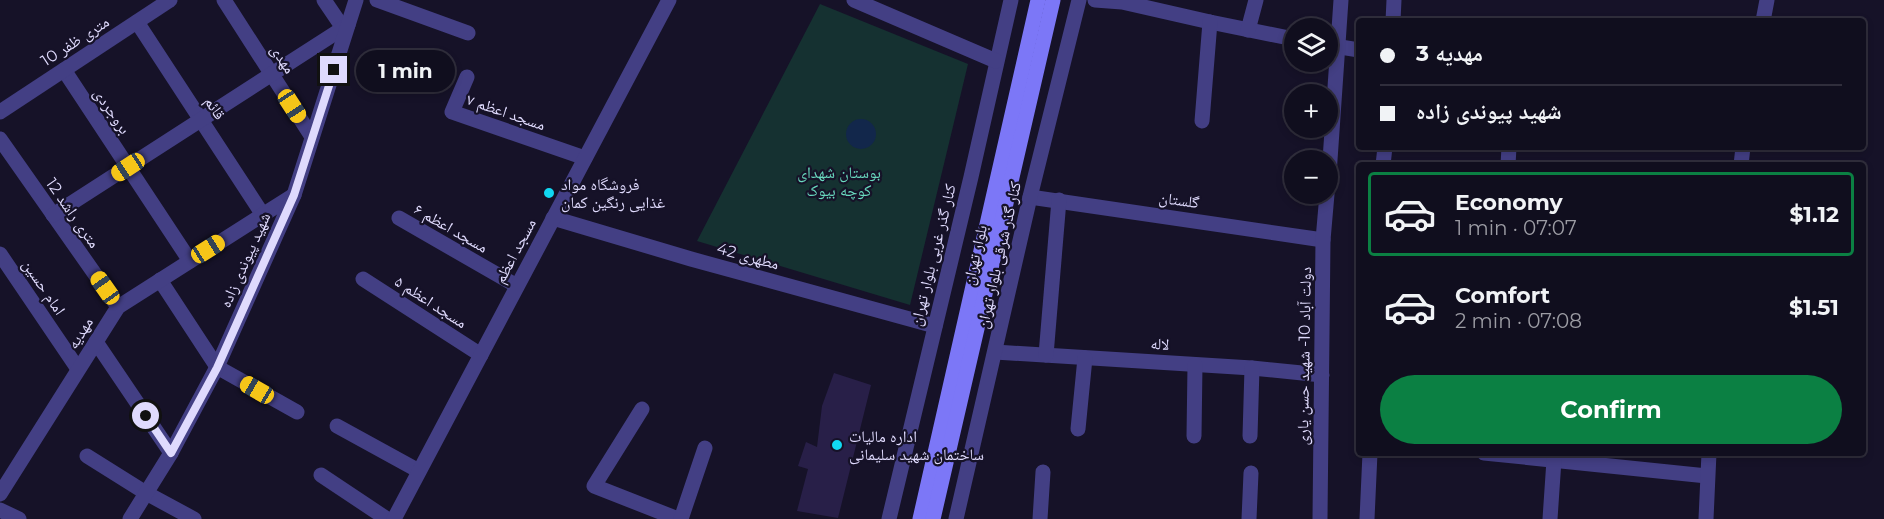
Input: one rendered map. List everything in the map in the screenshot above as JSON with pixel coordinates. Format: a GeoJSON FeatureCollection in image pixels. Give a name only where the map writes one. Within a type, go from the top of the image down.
{"type":"FeatureCollection","features":[{"type":"Feature","properties":{"kind":"main road","name":"بلوار تهران"},"geometry":{"type":"LineString","coordinates":[[920,519],[1038,0]]}},
{"type":"Feature","properties":{"kind":"main road","name":"بلوار تهران"},"geometry":{"type":"LineString","coordinates":[[933,519],[1053,0]]}},
{"type":"Feature","properties":{"kind":"street","name":"10 متری ظفر"},"geometry":{"type":"LineString","coordinates":[[0,112],[170,0]]}},
{"type":"Feature","properties":{"kind":"street","name":"مهدی"},"geometry":{"type":"LineString","coordinates":[[224,0],[312,137]]}},
{"type":"Feature","properties":{"kind":"street"},"geometry":{"type":"LineString","coordinates":[[53,215],[345,27],[324,0]]}},
{"type":"Feature","properties":{"kind":"street","name":"شهید پیوندی زاده"},"geometry":{"type":"LineString","coordinates":[[130,519],[171,453],[217,368],[294,195],[345,27],[356,0]]}},
{"type":"Feature","properties":{"kind":"street"},"geometry":{"type":"LineString","coordinates":[[377,0],[468,33]]}},
{"type":"Feature","properties":{"kind":"street","name":"مسجد اعظم"},"geometry":{"type":"LineString","coordinates":[[394,519],[669,0]]}},
{"type":"Feature","properties":{"kind":"street"},"geometry":{"type":"LineString","coordinates":[[854,0],[996,62]]}},
{"type":"Feature","properties":{"kind":"street","name":"کنار گذر غربی بلوار تهران"},"geometry":{"type":"LineString","coordinates":[[889,519],[1011,0]]}},
{"type":"Feature","properties":{"kind":"street","name":"کنار گذر شرقی بلوار تهران"},"geometry":{"type":"LineString","coordinates":[[956,519],[1030,197],[1079,0]]}},
{"type":"Feature","properties":{"kind":"street"},"geometry":{"type":"LineString","coordinates":[[1095,0],[1122,2],[1284,37]]}},
{"type":"Feature","properties":{"kind":"street"},"geometry":{"type":"LineString","coordinates":[[1248,30],[1256,0]]}},
{"type":"Feature","properties":{"kind":"street"},"geometry":{"type":"LineString","coordinates":[[1338,18],[1341,0]]}},
{"type":"Feature","properties":{"kind":"street"},"geometry":{"type":"LineString","coordinates":[[1394,0],[1394,18]]}},
{"type":"Feature","properties":{"kind":"street"},"geometry":{"type":"LineString","coordinates":[[1764,18],[1767,0]]}},
{"type":"Feature","properties":{"kind":"street","name":"قائم"},"geometry":{"type":"LineString","coordinates":[[138,22],[262,214]]}},
{"type":"Feature","properties":{"kind":"street"},"geometry":{"type":"LineString","coordinates":[[1202,121],[1210,22]]}},
{"type":"Feature","properties":{"kind":"street"},"geometry":{"type":"LineString","coordinates":[[1338,47],[1356,50]]}},
{"type":"Feature","properties":{"kind":"street","name":"بروجردی"},"geometry":{"type":"LineString","coordinates":[[63,70],[190,261]]}},
{"type":"Feature","properties":{"kind":"street"},"geometry":{"type":"LineString","coordinates":[[1329,150],[1332,72]]}},
{"type":"Feature","properties":{"kind":"street","name":"مسجد اعظم ۷"},"geometry":{"type":"LineString","coordinates":[[467,77],[452,112],[585,158]]}},
{"type":"Feature","properties":{"kind":"street","name":"12 متری راشد"},"geometry":{"type":"LineString","coordinates":[[0,139],[118,307]]}},
{"type":"Feature","properties":{"kind":"street","name":"مهدیه"},"geometry":{"type":"LineString","coordinates":[[0,494],[118,307],[294,195]]}},
{"type":"Feature","properties":{"kind":"street","name":"گلستان"},"geometry":{"type":"LineString","coordinates":[[1030,197],[1323,240]]}},
{"type":"Feature","properties":{"kind":"street"},"geometry":{"type":"LineString","coordinates":[[1047,355],[1059,200]]}},
{"type":"Feature","properties":{"kind":"street","name":"دولت آباد 10- شهید حسن یاری"},"geometry":{"type":"LineString","coordinates":[[1320,519],[1323,240],[1326,204]]}},
{"type":"Feature","properties":{"kind":"street","name":"مسجد اعظم ۶"},"geometry":{"type":"LineString","coordinates":[[399,218],[517,286]]}},
{"type":"Feature","properties":{"kind":"street","name":"مطهری 42"},"geometry":{"type":"LineString","coordinates":[[553,218],[691,259],[934,326]]}},
{"type":"Feature","properties":{"kind":"street","name":"امام حسین"},"geometry":{"type":"LineString","coordinates":[[0,254],[78,369]]}},
{"type":"Feature","properties":{"kind":"street"},"geometry":{"type":"LineString","coordinates":[[160,279],[217,368],[297,412]]}},
{"type":"Feature","properties":{"kind":"street","name":"مسجد اعظم ۵"},"geometry":{"type":"LineString","coordinates":[[363,279],[481,355]]}},
{"type":"Feature","properties":{"kind":"street"},"geometry":{"type":"LineString","coordinates":[[96,342],[171,453]]}},
{"type":"Feature","properties":{"kind":"street","name":"لاله"},"geometry":{"type":"LineString","coordinates":[[995,352],[1252,368],[1322,375]]}},
{"type":"Feature","properties":{"kind":"street"},"geometry":{"type":"LineString","coordinates":[[1078,429],[1085,358]]}},
{"type":"Feature","properties":{"kind":"street"},"geometry":{"type":"LineString","coordinates":[[1194,436],[1195,365]]}},
{"type":"Feature","properties":{"kind":"street"},"geometry":{"type":"LineString","coordinates":[[1250,436],[1252,368]]}},
{"type":"Feature","properties":{"kind":"street"},"geometry":{"type":"LineString","coordinates":[[642,409],[594,486],[679,519],[705,448]]}},
{"type":"Feature","properties":{"kind":"street"},"geometry":{"type":"LineString","coordinates":[[337,426],[419,471]]}},
{"type":"Feature","properties":{"kind":"street"},"geometry":{"type":"LineString","coordinates":[[87,456],[146,494],[194,519]]}},
{"type":"Feature","properties":{"kind":"street"},"geometry":{"type":"LineString","coordinates":[[1367,519],[1371,456]]}},
{"type":"Feature","properties":{"kind":"street"},"geometry":{"type":"LineString","coordinates":[[1514,456],[1707,476]]}},
{"type":"Feature","properties":{"kind":"street"},"geometry":{"type":"LineString","coordinates":[[1706,519],[1709,456]]}},
{"type":"Feature","properties":{"kind":"street"},"geometry":{"type":"LineString","coordinates":[[1550,519],[1554,460]]}},
{"type":"Feature","properties":{"kind":"street"},"geometry":{"type":"LineString","coordinates":[[0,465],[9,480]]}},
{"type":"Feature","properties":{"kind":"street"},"geometry":{"type":"LineString","coordinates":[[1040,519],[1043,472]]}},
{"type":"Feature","properties":{"kind":"street"},"geometry":{"type":"LineString","coordinates":[[1249,519],[1251,473]]}},
{"type":"Feature","properties":{"kind":"street"},"geometry":{"type":"LineString","coordinates":[[321,475],[387,519]]}},
{"type":"Feature","properties":{"kind":"street"},"geometry":{"type":"LineString","coordinates":[[0,510],[19,519]]}},
{"type":"Feature","properties":{"kind":"green space","name":"بوستان شهدای کوچه بیوک"},"geometry":{"type":"Polygon","coordinates":[[[820,4],[968,64],[910,305],[697,241],[820,4]]]}},
{"type":"Feature","properties":{"kind":"water"},"geometry":{"type":"Polygon","coordinates":[[[861,119],[871,124],[876,134],[871,144],[861,149],[851,144],[846,134],[851,124],[861,119]]]}},
{"type":"Feature","properties":{"kind":"building","name":"اداره مالیات ساختمان شهید سلیمانی"},"geometry":{"type":"Polygon","coordinates":[[[834,373],[871,385],[838,518],[797,511],[808,469],[798,466],[806,442],[817,447],[822,406],[834,373]]]}},
{"type":"Feature","properties":{"kind":"place","name":"فروشگاه مواد غذایی رنگین کمان"},"geometry":{"type":"Point","coordinates":[549,193]}},
{"type":"Feature","properties":{"kind":"place","name":"اداره مالیات ساختمان شهید سلیمانی"},"geometry":{"type":"Point","coordinates":[837,445]}},
{"type":"Feature","properties":{"kind":"route"},"geometry":{"type":"LineString","coordinates":[[146,416],[171,453],[217,368],[294,195],[334,70]]}}]}
